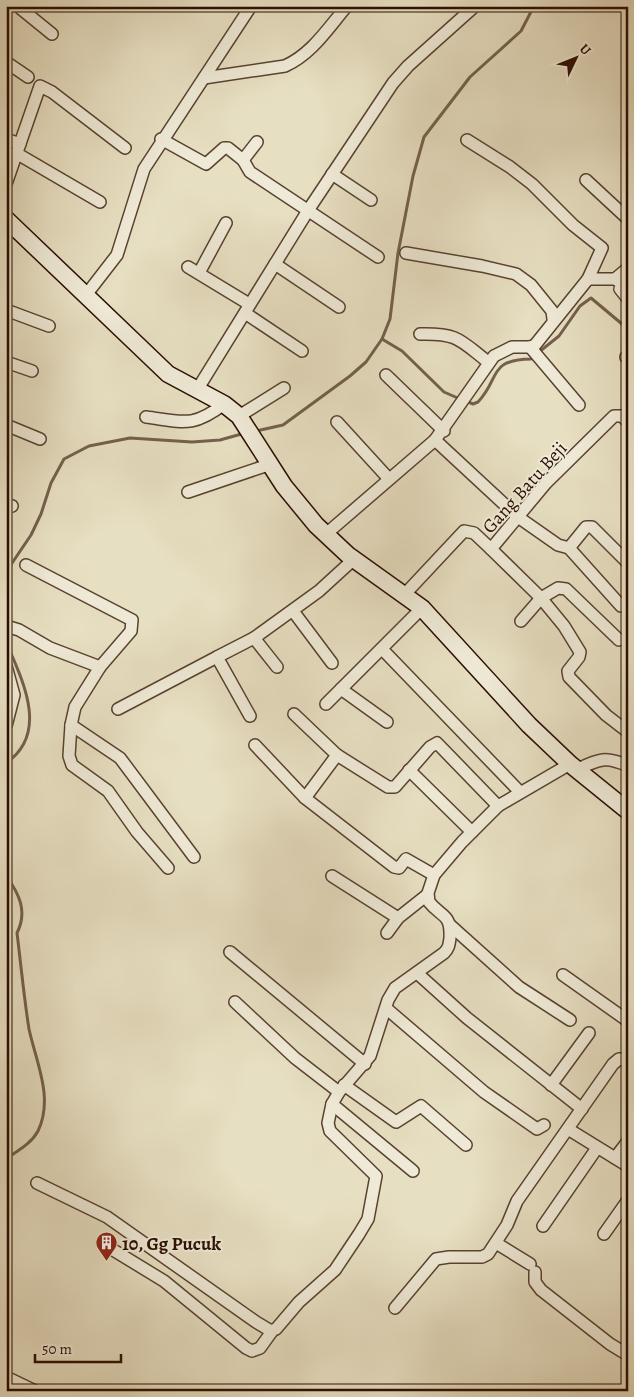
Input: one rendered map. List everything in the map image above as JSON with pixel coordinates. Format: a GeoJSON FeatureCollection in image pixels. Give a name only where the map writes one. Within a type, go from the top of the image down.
{"type":"FeatureCollection","features":[{"type":"Feature","properties":{"kind":"street"},"geometry":{"type":"LineString","coordinates":[[86,295],[105,273],[117,255],[144,169],[251,6]]}},
{"type":"Feature","properties":{"kind":"street"},"geometry":{"type":"LineString","coordinates":[[204,78],[285,66],[295,61],[311,49],[347,6]]}},
{"type":"Feature","properties":{"kind":"street"},"geometry":{"type":"LineString","coordinates":[[197,390],[332,174],[400,74],[475,6]]}},
{"type":"Feature","properties":{"kind":"street"},"geometry":{"type":"LineString","coordinates":[[19,7],[52,34]]}},
{"type":"Feature","properties":{"kind":"street"},"geometry":{"type":"LineString","coordinates":[[6,62],[28,77]]}},
{"type":"Feature","properties":{"kind":"street"},"geometry":{"type":"LineString","coordinates":[[6,184],[40,86],[52,92],[125,148]]}},
{"type":"Feature","properties":{"kind":"street"},"geometry":{"type":"LineString","coordinates":[[6,139],[18,149],[100,202]]}},
{"type":"Feature","properties":{"kind":"street"},"geometry":{"type":"LineString","coordinates":[[162,139],[202,164],[210,162],[224,148],[243,160],[250,172],[378,257]]}},
{"type":"Feature","properties":{"kind":"street"},"geometry":{"type":"LineString","coordinates":[[326,534],[436,440],[488,362],[505,349],[530,347],[540,338],[588,279],[602,248],[573,225],[532,184],[510,167],[467,140]]}},
{"type":"Feature","properties":{"kind":"street"},"geometry":{"type":"LineString","coordinates":[[243,160],[257,142]]}},
{"type":"Feature","properties":{"kind":"street"},"geometry":{"type":"LineString","coordinates":[[332,174],[371,200]]}},
{"type":"Feature","properties":{"kind":"street"},"geometry":{"type":"LineString","coordinates":[[586,180],[628,219]]}},
{"type":"Feature","properties":{"kind":"street"},"geometry":{"type":"LineString","coordinates":[[6,219],[168,374],[224,404],[239,416],[293,498],[326,534],[354,559],[422,608],[529,725],[628,812]]}},
{"type":"Feature","properties":{"kind":"street"},"geometry":{"type":"LineString","coordinates":[[199,273],[226,224]]}},
{"type":"Feature","properties":{"kind":"street"},"geometry":{"type":"LineString","coordinates":[[406,253],[516,274],[531,285],[552,311],[554,319]]}},
{"type":"Feature","properties":{"kind":"street"},"geometry":{"type":"LineString","coordinates":[[275,264],[339,308]]}},
{"type":"Feature","properties":{"kind":"street"},"geometry":{"type":"LineString","coordinates":[[188,267],[247,308],[302,352]]}},
{"type":"Feature","properties":{"kind":"street"},"geometry":{"type":"LineString","coordinates":[[628,268],[620,289],[621,294],[628,299]]}},
{"type":"Feature","properties":{"kind":"street"},"geometry":{"type":"LineString","coordinates":[[588,279],[622,281]]}},
{"type":"Feature","properties":{"kind":"street"},"geometry":{"type":"LineString","coordinates":[[6,310],[49,326]]}},
{"type":"Feature","properties":{"kind":"street"},"geometry":{"type":"LineString","coordinates":[[420,334],[442,333],[453,336],[488,362]]}},
{"type":"Feature","properties":{"kind":"street"},"geometry":{"type":"LineString","coordinates":[[530,347],[580,404]]}},
{"type":"Feature","properties":{"kind":"street"},"geometry":{"type":"LineString","coordinates":[[6,362],[32,371]]}},
{"type":"Feature","properties":{"kind":"street"},"geometry":{"type":"LineString","coordinates":[[386,375],[444,430]]}},
{"type":"Feature","properties":{"kind":"street"},"geometry":{"type":"LineString","coordinates":[[239,416],[284,388]]}},
{"type":"Feature","properties":{"kind":"street"},"geometry":{"type":"LineString","coordinates":[[146,417],[181,422],[198,421],[224,404]]}},
{"type":"Feature","properties":{"kind":"street","name":"Gang Batu Beji"},"geometry":{"type":"LineString","coordinates":[[405,594],[464,531],[474,532],[491,549],[546,483],[614,416],[622,416],[628,422]]}},
{"type":"Feature","properties":{"kind":"street"},"geometry":{"type":"LineString","coordinates":[[337,422],[389,479]]}},
{"type":"Feature","properties":{"kind":"street"},"geometry":{"type":"LineString","coordinates":[[6,425],[40,439]]}},
{"type":"Feature","properties":{"kind":"street"},"geometry":{"type":"LineString","coordinates":[[436,440],[518,517],[558,545],[569,548],[621,606]]}},
{"type":"Feature","properties":{"kind":"street"},"geometry":{"type":"LineString","coordinates":[[188,492],[271,464]]}},
{"type":"Feature","properties":{"kind":"street"},"geometry":{"type":"LineString","coordinates":[[569,548],[586,526],[592,527],[628,563]]}},
{"type":"Feature","properties":{"kind":"street"},"geometry":{"type":"LineString","coordinates":[[491,549],[541,598],[564,626],[580,652],[579,657],[568,671],[569,677],[606,715],[628,732]]}},
{"type":"Feature","properties":{"kind":"street"},"geometry":{"type":"LineString","coordinates":[[118,709],[254,638],[319,592],[354,559]]}},
{"type":"Feature","properties":{"kind":"street"},"geometry":{"type":"LineString","coordinates":[[26,565],[132,620],[131,631],[100,667],[75,707],[71,725],[69,756],[72,765],[108,792],[137,832],[168,868]]}},
{"type":"Feature","properties":{"kind":"street"},"geometry":{"type":"LineString","coordinates":[[521,621],[541,598],[558,588],[566,589],[619,640]]}},
{"type":"Feature","properties":{"kind":"street"},"geometry":{"type":"LineString","coordinates":[[326,704],[422,608]]}},
{"type":"Feature","properties":{"kind":"street"},"geometry":{"type":"LineString","coordinates":[[293,611],[332,663]]}},
{"type":"Feature","properties":{"kind":"street"},"geometry":{"type":"LineString","coordinates":[[6,626],[19,630],[50,648],[100,667]]}},
{"type":"Feature","properties":{"kind":"street"},"geometry":{"type":"LineString","coordinates":[[254,638],[277,667]]}},
{"type":"Feature","properties":{"kind":"street"},"geometry":{"type":"LineString","coordinates":[[382,649],[520,792]]}},
{"type":"Feature","properties":{"kind":"street"},"geometry":{"type":"LineString","coordinates":[[217,657],[250,716]]}},
{"type":"Feature","properties":{"kind":"street"},"geometry":{"type":"LineString","coordinates":[[6,666],[14,695],[6,726]]}},
{"type":"Feature","properties":{"kind":"street"},"geometry":{"type":"LineString","coordinates":[[341,688],[387,722]]}},
{"type":"Feature","properties":{"kind":"street"},"geometry":{"type":"LineString","coordinates":[[294,714],[337,755],[388,787],[397,786],[430,747],[437,743],[498,806]]}},
{"type":"Feature","properties":{"kind":"street"},"geometry":{"type":"LineString","coordinates":[[71,725],[120,758],[194,858]]}},
{"type":"Feature","properties":{"kind":"street"},"geometry":{"type":"LineString","coordinates":[[255,745],[305,798],[394,867],[399,868],[406,859],[434,875]]}},
{"type":"Feature","properties":{"kind":"street"},"geometry":{"type":"LineString","coordinates":[[305,798],[337,755]]}},
{"type":"Feature","properties":{"kind":"street"},"geometry":{"type":"LineString","coordinates":[[105,1244],[164,1281],[246,1348],[252,1351],[260,1348],[273,1330],[299,1302],[335,1270],[368,1219],[376,1176],[330,1131],[328,1123],[332,1104],[370,1056],[387,1009],[388,1000],[395,988],[449,948],[450,925],[446,915],[428,902],[428,895],[434,875],[498,806],[520,792],[574,766],[608,759],[628,766]]}},
{"type":"Feature","properties":{"kind":"street"},"geometry":{"type":"LineString","coordinates":[[409,770],[472,832]]}},
{"type":"Feature","properties":{"kind":"street"},"geometry":{"type":"LineString","coordinates":[[332,876],[398,918]]}},
{"type":"Feature","properties":{"kind":"street"},"geometry":{"type":"LineString","coordinates":[[387,933],[398,918],[428,895]]}},
{"type":"Feature","properties":{"kind":"street"},"geometry":{"type":"LineString","coordinates":[[450,925],[519,987],[570,1020]]}},
{"type":"Feature","properties":{"kind":"street"},"geometry":{"type":"LineString","coordinates":[[230,952],[365,1064]]}},
{"type":"Feature","properties":{"kind":"street"},"geometry":{"type":"LineString","coordinates":[[417,973],[467,1018],[582,1109]]}},
{"type":"Feature","properties":{"kind":"street"},"geometry":{"type":"LineString","coordinates":[[563,974],[628,1021]]}},
{"type":"Feature","properties":{"kind":"street"},"geometry":{"type":"LineString","coordinates":[[235,1002],[295,1058],[395,1122],[421,1106],[466,1145]]}},
{"type":"Feature","properties":{"kind":"street"},"geometry":{"type":"LineString","coordinates":[[387,1009],[490,1096],[537,1129],[544,1125]]}},
{"type":"Feature","properties":{"kind":"street"},"geometry":{"type":"LineString","coordinates":[[551,1085],[589,1033]]}},
{"type":"Feature","properties":{"kind":"street"},"geometry":{"type":"LineString","coordinates":[[395,1308],[436,1259],[482,1257],[493,1249],[517,1201],[613,1064],[619,1059],[628,1060]]}},
{"type":"Feature","properties":{"kind":"street"},"geometry":{"type":"LineString","coordinates":[[332,1104],[413,1171]]}},
{"type":"Feature","properties":{"kind":"street"},"geometry":{"type":"LineString","coordinates":[[568,1129],[628,1166]]}},
{"type":"Feature","properties":{"kind":"street"},"geometry":{"type":"LineString","coordinates":[[615,1158],[628,1140]]}},
{"type":"Feature","properties":{"kind":"street"},"geometry":{"type":"LineString","coordinates":[[544,1226],[597,1148]]}},
{"type":"Feature","properties":{"kind":"street"},"geometry":{"type":"LineString","coordinates":[[37,1183],[106,1217],[256,1322],[273,1330]]}},
{"type":"Feature","properties":{"kind":"street"},"geometry":{"type":"LineString","coordinates":[[604,1234],[628,1200]]}},
{"type":"Feature","properties":{"kind":"street"},"geometry":{"type":"LineString","coordinates":[[493,1249],[533,1268],[535,1282],[541,1290],[610,1344],[628,1355]]}},
{"type":"Feature","properties":{"kind":"street"},"geometry":{"type":"LineString","coordinates":[[6,1376],[35,1391]]}},
{"type":"Feature","properties":{"kind":"waterway"},"geometry":{"type":"LineString","coordinates":[[256,431],[283,425],[350,376],[366,362],[382,339],[390,319],[398,253],[413,176],[424,137],[470,77],[521,31],[534,6]]}},
{"type":"Feature","properties":{"kind":"waterway"},"geometry":{"type":"LineString","coordinates":[[539,352],[559,336],[580,306],[591,298],[628,329]]}},
{"type":"Feature","properties":{"kind":"waterway"},"geometry":{"type":"LineString","coordinates":[[382,339],[402,351],[444,392],[460,399]]}},
{"type":"Feature","properties":{"kind":"waterway"},"geometry":{"type":"LineString","coordinates":[[466,401],[473,404],[478,402],[497,372],[507,363],[531,359],[534,356]]}},
{"type":"Feature","properties":{"kind":"waterway"},"geometry":{"type":"LineString","coordinates":[[6,572],[31,535],[41,514],[51,483],[64,459],[89,446],[130,438],[192,442],[220,440],[245,433]]}},
{"type":"Feature","properties":{"kind":"waterway"},"geometry":{"type":"LineString","coordinates":[[6,642],[25,689],[30,721],[27,737],[19,751],[6,763]]}},
{"type":"Feature","properties":{"kind":"waterway"},"geometry":{"type":"LineString","coordinates":[[6,875],[15,889],[22,910],[17,933],[24,993],[29,1029],[44,1093],[44,1106],[38,1131],[32,1140],[6,1159]]}},
{"type":"Feature","properties":{"kind":"place","name":"10, Gg Pucuk"},"geometry":{"type":"Point","coordinates":[106,1262]}}]}
